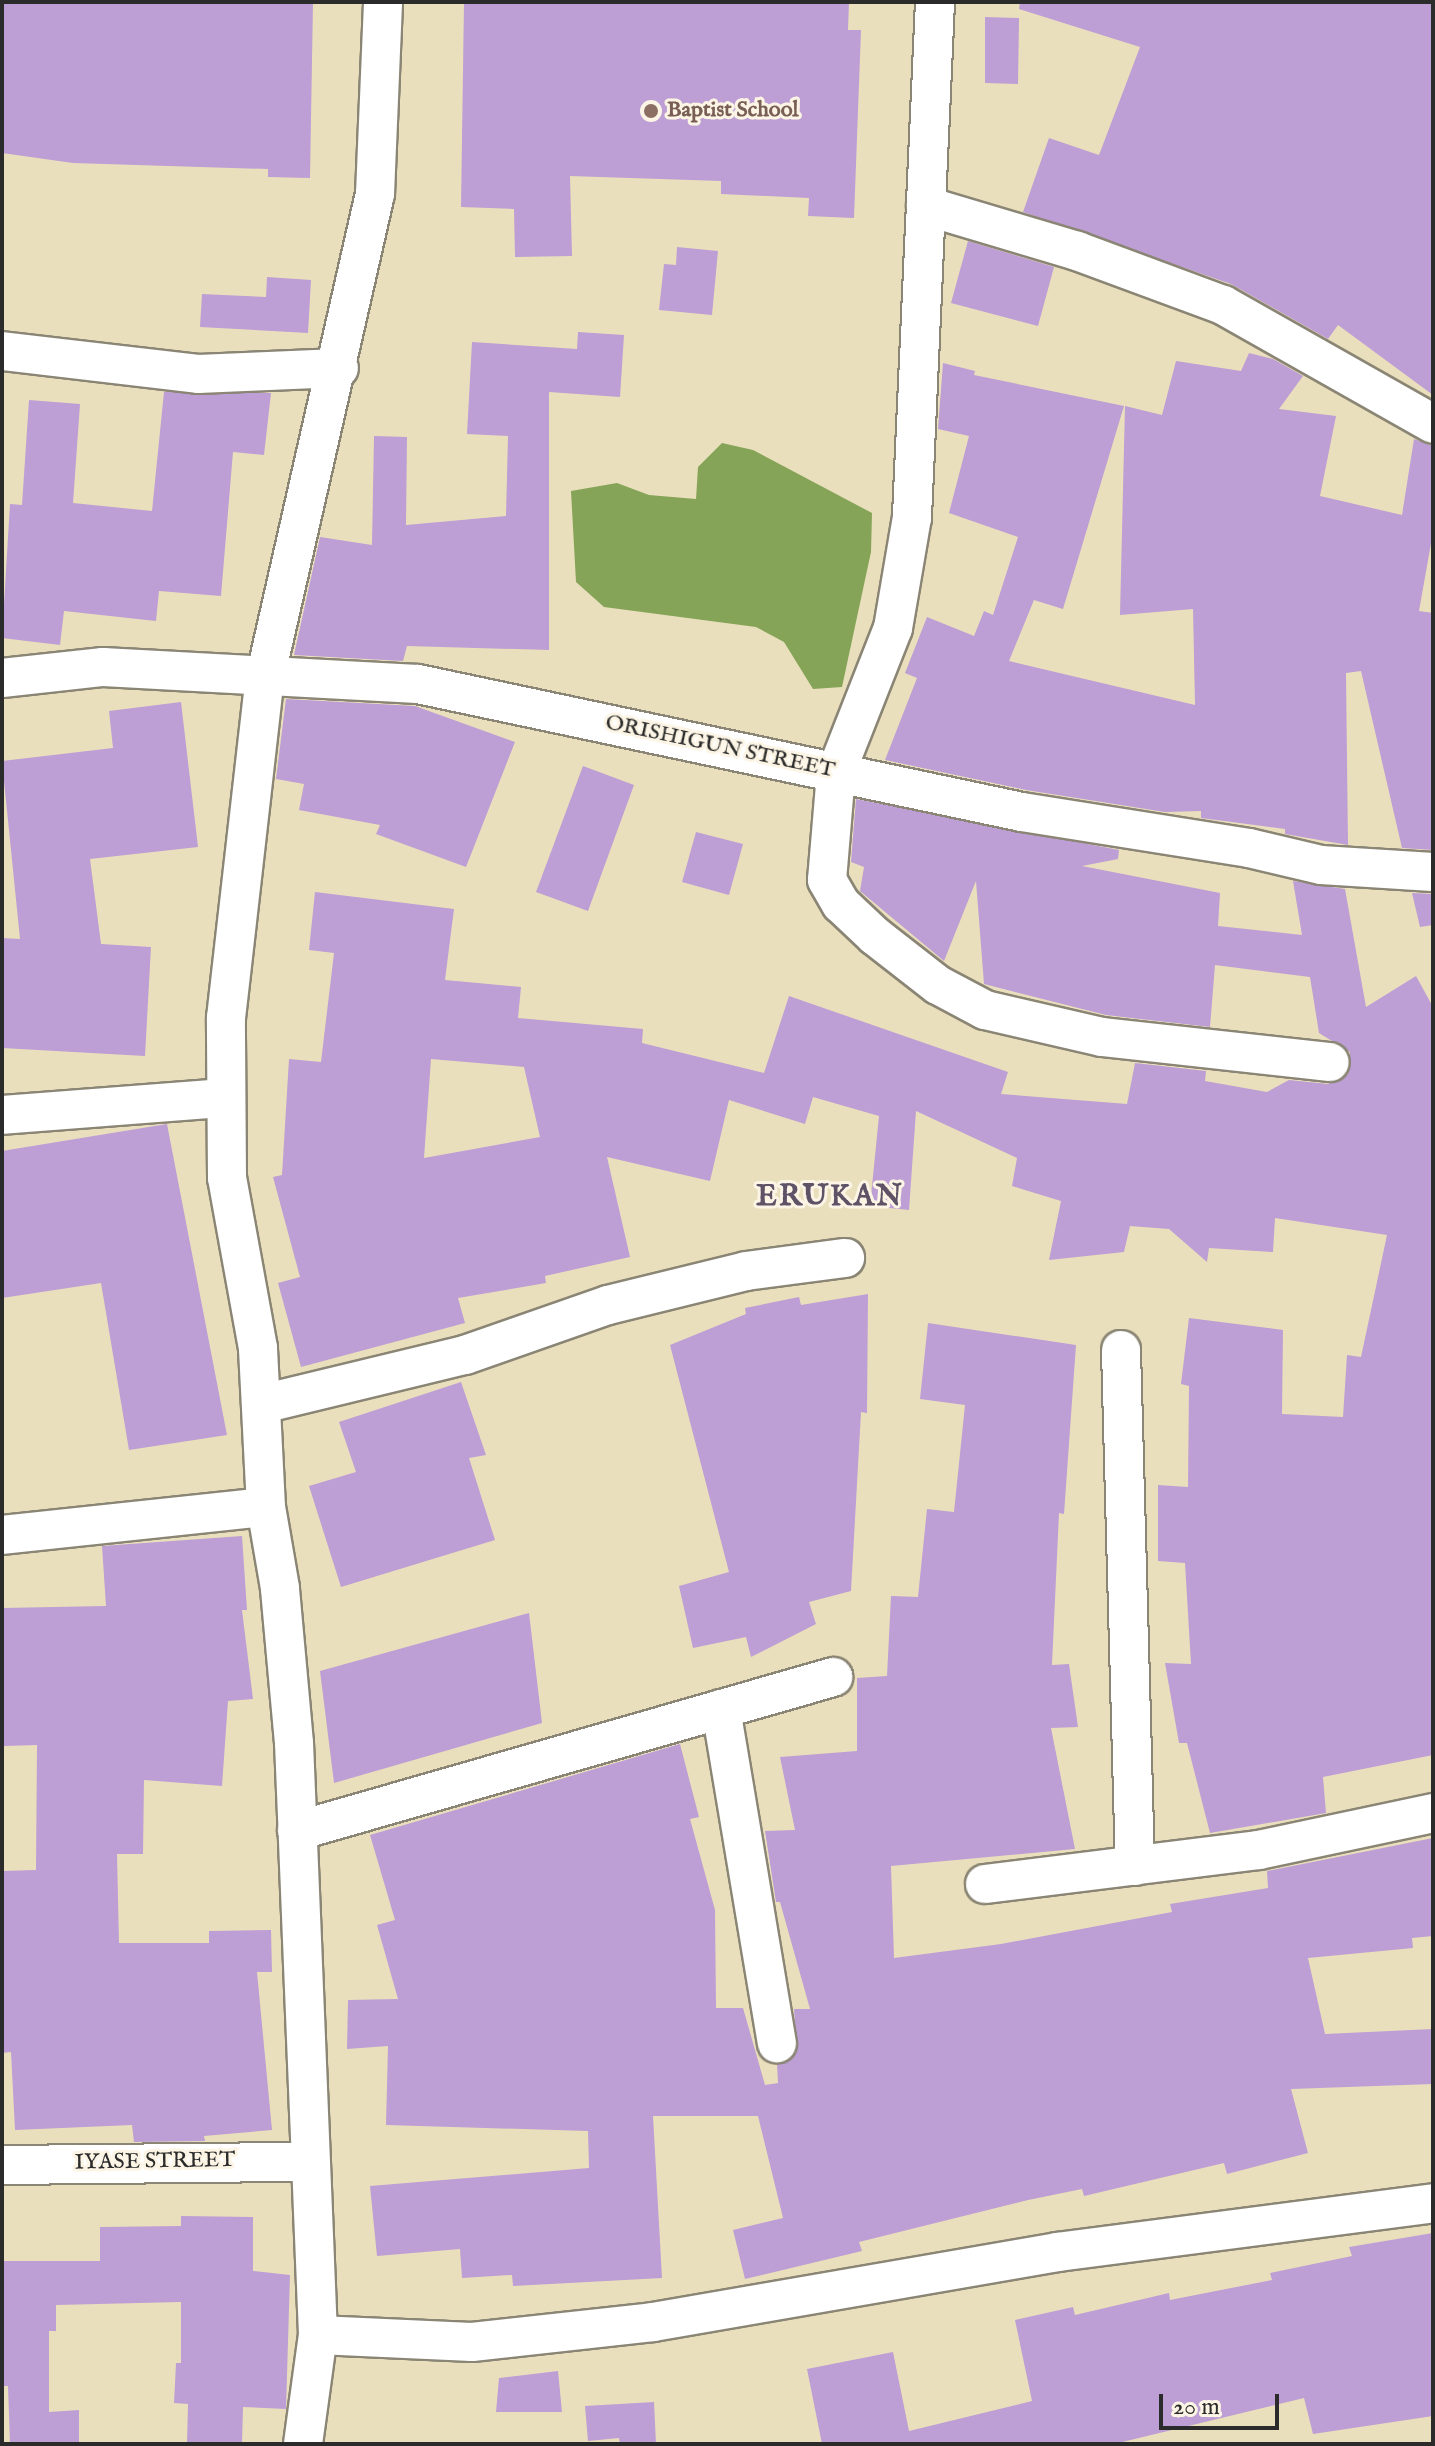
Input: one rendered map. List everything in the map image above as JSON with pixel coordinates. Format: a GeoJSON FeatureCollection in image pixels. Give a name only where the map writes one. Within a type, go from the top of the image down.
{"type":"FeatureCollection","features":[{"type":"Feature","properties":{"kind":"street"},"geometry":{"type":"LineString","coordinates":[[303,2444],[318,2335],[297,1831],[280,1588],[266,1507],[258,1348],[227,1178],[226,1018],[265,678],[307,482],[339,368],[375,194],[383,2]]}},
{"type":"Feature","properties":{"kind":"street"},"geometry":{"type":"LineString","coordinates":[[935,2],[914,494],[905,567],[893,628],[836,773],[827,880],[841,904],[875,936],[938,985],[985,1010],[1102,1037],[1330,1062]]}},
{"type":"Feature","properties":{"kind":"street"},"geometry":{"type":"LineString","coordinates":[[926,206],[1077,251],[1223,305],[1433,424]]}},
{"type":"Feature","properties":{"kind":"street"},"geometry":{"type":"LineString","coordinates":[[2,351],[198,374],[339,368]]}},
{"type":"Feature","properties":{"kind":"street","name":"ORISHIGUN STREET"},"geometry":{"type":"LineString","coordinates":[[2,678],[103,667],[418,684],[836,773],[1321,865],[1433,872]]}},
{"type":"Feature","properties":{"kind":"street"},"geometry":{"type":"LineString","coordinates":[[2,1115],[225,1098]]}},
{"type":"Feature","properties":{"kind":"street"},"geometry":{"type":"LineString","coordinates":[[262,1404],[465,1355],[639,1298],[746,1271],[845,1258]]}},
{"type":"Feature","properties":{"kind":"street"},"geometry":{"type":"LineString","coordinates":[[1121,1350],[1135,1866]]}},
{"type":"Feature","properties":{"kind":"street"},"geometry":{"type":"LineString","coordinates":[[2,1535],[266,1507]]}},
{"type":"Feature","properties":{"kind":"street"},"geometry":{"type":"LineString","coordinates":[[297,1831],[833,1677]]}},
{"type":"Feature","properties":{"kind":"street"},"geometry":{"type":"LineString","coordinates":[[721,1709],[777,2043]]}},
{"type":"Feature","properties":{"kind":"street"},"geometry":{"type":"LineString","coordinates":[[985,1884],[1259,1850],[1433,1813]]}},
{"type":"Feature","properties":{"kind":"street","name":"IYASE STREET"},"geometry":{"type":"LineString","coordinates":[[2,2165],[309,2162]]}},
{"type":"Feature","properties":{"kind":"street"},"geometry":{"type":"LineString","coordinates":[[318,2335],[472,2342],[638,2324],[1058,2252],[1433,2203]]}},
{"type":"Feature","properties":{"kind":"green space"},"geometry":{"type":"Polygon","coordinates":[[[722,443],[753,450],[872,513],[871,552],[842,687],[813,689],[784,642],[756,627],[604,607],[576,582],[571,491],[617,483],[649,495],[696,499],[698,467],[722,443]]]}},
{"type":"Feature","properties":{"kind":"building"},"geometry":{"type":"Polygon","coordinates":[[[2,2],[313,2],[310,178],[268,177],[268,169],[73,163],[2,153],[2,2]]]}},
{"type":"Feature","properties":{"kind":"building"},"geometry":{"type":"Polygon","coordinates":[[[464,2],[849,2],[848,30],[861,30],[854,218],[808,216],[809,198],[721,194],[721,181],[570,176],[572,256],[515,257],[514,209],[461,207],[464,2]]]}},
{"type":"Feature","properties":{"kind":"building"},"geometry":{"type":"Polygon","coordinates":[[[1020,2],[1433,2],[1433,395],[1338,325],[1328,339],[1231,284],[1023,212],[1049,138],[1099,155],[1140,47],[1019,9],[1020,2]]]}},
{"type":"Feature","properties":{"kind":"building"},"geometry":{"type":"Polygon","coordinates":[[[985,17],[1019,18],[1018,84],[985,83],[985,17]]]}},
{"type":"Feature","properties":{"kind":"building"},"geometry":{"type":"Polygon","coordinates":[[[968,241],[1054,267],[1038,326],[951,303],[968,241]]]}},
{"type":"Feature","properties":{"kind":"building"},"geometry":{"type":"Polygon","coordinates":[[[677,247],[718,251],[712,315],[659,310],[664,264],[676,265],[677,247]]]}},
{"type":"Feature","properties":{"kind":"building"},"geometry":{"type":"Polygon","coordinates":[[[267,277],[311,280],[308,333],[200,327],[202,294],[266,297],[267,277]]]}},
{"type":"Feature","properties":{"kind":"building"},"geometry":{"type":"Polygon","coordinates":[[[578,332],[624,335],[620,397],[549,392],[549,650],[407,646],[403,661],[294,655],[320,537],[372,545],[374,436],[407,437],[406,525],[506,516],[508,436],[467,434],[472,342],[577,349],[578,332]]]}},
{"type":"Feature","properties":{"kind":"building"},"geometry":{"type":"Polygon","coordinates":[[[1249,353],[1273,359],[1303,376],[1279,409],[1336,416],[1320,496],[1402,515],[1414,439],[1433,446],[1433,532],[1419,611],[1433,613],[1433,850],[1402,848],[1361,671],[1346,673],[1348,845],[1285,834],[1285,829],[1201,818],[1201,811],[1165,812],[1026,790],[885,760],[917,678],[905,673],[927,617],[974,636],[984,611],[993,615],[1018,537],[949,513],[969,436],[938,429],[943,363],[975,371],[974,375],[1124,406],[1063,609],[1034,600],[1009,661],[1195,705],[1193,609],[1120,615],[1125,406],[1162,415],[1176,361],[1241,371],[1249,353]]]}},
{"type":"Feature","properties":{"kind":"building"},"geometry":{"type":"Polygon","coordinates":[[[164,392],[271,393],[264,455],[233,452],[221,596],[159,591],[156,621],[64,611],[60,645],[2,638],[10,504],[22,505],[29,400],[80,404],[73,503],[152,511],[164,392]]]}},
{"type":"Feature","properties":{"kind":"building"},"geometry":{"type":"Polygon","coordinates":[[[286,699],[415,706],[515,742],[466,867],[376,834],[380,825],[299,810],[304,784],[276,779],[286,699]]]}},
{"type":"Feature","properties":{"kind":"building"},"geometry":{"type":"Polygon","coordinates":[[[181,702],[198,847],[90,859],[101,944],[151,947],[145,1056],[2,1048],[2,938],[20,939],[2,761],[113,748],[109,711],[181,702]]]}},
{"type":"Feature","properties":{"kind":"building"},"geometry":{"type":"Polygon","coordinates":[[[583,766],[634,785],[588,911],[536,892],[583,766]]]}},
{"type":"Feature","properties":{"kind":"building"},"geometry":{"type":"Polygon","coordinates":[[[856,799],[1119,850],[1118,859],[1082,866],[1220,893],[1218,926],[1302,935],[1293,881],[1345,889],[1366,1007],[1416,976],[1433,1007],[1433,1755],[1323,1777],[1326,1813],[1210,1833],[1187,1743],[1179,1743],[1165,1663],[1191,1664],[1185,1563],[1158,1561],[1158,1485],[1188,1487],[1189,1386],[1181,1384],[1189,1318],[1283,1330],[1282,1414],[1343,1417],[1347,1355],[1361,1357],[1387,1235],[1275,1218],[1273,1252],[1209,1248],[1207,1262],[1169,1229],[1130,1226],[1124,1252],[1049,1260],[1061,1201],[1012,1186],[1017,1158],[916,1111],[909,1210],[870,1206],[879,1116],[813,1097],[805,1124],[729,1100],[710,1181],[607,1157],[630,1257],[545,1276],[546,1283],[458,1298],[465,1323],[301,1367],[278,1283],[300,1277],[273,1177],[282,1175],[289,1059],[321,1062],[334,953],[309,950],[315,892],[454,909],[445,980],[521,987],[518,1018],[643,1029],[642,1043],[764,1073],[789,996],[1008,1072],[1001,1094],[1127,1104],[1135,1063],[1206,1071],[1205,1081],[1267,1092],[1289,1080],[1328,1084],[1348,1074],[1350,1052],[1319,1033],[1310,977],[1215,965],[1210,1027],[1106,1015],[984,984],[976,881],[944,961],[860,891],[864,867],[851,862],[856,799]],[[431,1059],[424,1158],[540,1137],[524,1067],[431,1059]]]}},
{"type":"Feature","properties":{"kind":"building"},"geometry":{"type":"Polygon","coordinates":[[[696,832],[743,844],[729,895],[682,882],[696,832]]]}},
{"type":"Feature","properties":{"kind":"building"},"geometry":{"type":"Polygon","coordinates":[[[1412,893],[1433,894],[1433,925],[1420,927],[1412,893]]]}},
{"type":"Feature","properties":{"kind":"building"},"geometry":{"type":"Polygon","coordinates":[[[167,1124],[227,1435],[129,1450],[101,1283],[2,1298],[2,1151],[167,1124]]]}},
{"type":"Feature","properties":{"kind":"building"},"geometry":{"type":"Polygon","coordinates":[[[868,1294],[867,1413],[861,1412],[851,1591],[809,1602],[816,1624],[751,1657],[746,1637],[693,1648],[679,1586],[729,1572],[670,1345],[746,1314],[745,1308],[799,1297],[801,1305],[868,1294]]]}},
{"type":"Feature","properties":{"kind":"building"},"geometry":{"type":"Polygon","coordinates":[[[928,1323],[1076,1345],[1064,1514],[1059,1513],[1052,1665],[1069,1664],[1078,1727],[1051,1728],[1075,1849],[891,1866],[894,1958],[1001,1944],[1172,1912],[1170,1904],[1268,1888],[1267,1871],[1433,1838],[1433,1936],[1412,1938],[1413,1948],[1308,1958],[1325,2034],[1433,2029],[1433,2084],[1291,2089],[1308,2153],[1227,2174],[1224,2163],[1084,2196],[1082,2189],[1028,2200],[859,2242],[862,2251],[745,2279],[733,2230],[783,2218],[758,2116],[653,2116],[662,2278],[513,2286],[512,2275],[462,2278],[460,2249],[377,2256],[370,2186],[589,2168],[588,2131],[386,2125],[388,2046],[347,2049],[348,2000],[398,1999],[377,1925],[395,1920],[370,1835],[680,1744],[699,1817],[690,1819],[715,1910],[716,2008],[743,2008],[765,2085],[778,2083],[777,2064],[797,2051],[794,2009],[810,2009],[780,1902],[776,1902],[765,1831],[795,1830],[780,1757],[857,1751],[857,1678],[887,1676],[891,1596],[918,1597],[927,1509],[954,1512],[965,1405],[920,1399],[928,1323]]]}},
{"type":"Feature","properties":{"kind":"building"},"geometry":{"type":"Polygon","coordinates":[[[461,1382],[486,1455],[469,1458],[495,1540],[341,1587],[309,1486],[356,1472],[339,1422],[461,1382]]]}},
{"type":"Feature","properties":{"kind":"building"},"geometry":{"type":"Polygon","coordinates":[[[242,1536],[247,1610],[242,1610],[253,1699],[228,1701],[222,1786],[144,1780],[143,1854],[117,1854],[119,1943],[209,1943],[209,1931],[271,1930],[272,1972],[257,1972],[272,2130],[204,2136],[205,2141],[134,2142],[132,2125],[15,2130],[11,2052],[2,2053],[2,1871],[36,1870],[37,1745],[4,1746],[2,1608],[106,1606],[102,1546],[242,1536]]]}},
{"type":"Feature","properties":{"kind":"building"},"geometry":{"type":"Polygon","coordinates":[[[529,1613],[542,1723],[334,1783],[320,1671],[529,1613]]]}},
{"type":"Feature","properties":{"kind":"building"},"geometry":{"type":"Polygon","coordinates":[[[181,2216],[253,2217],[253,2271],[290,2275],[286,2409],[243,2407],[242,2444],[187,2444],[188,2404],[174,2403],[176,2363],[181,2363],[181,2302],[56,2305],[56,2331],[49,2331],[49,2412],[79,2410],[79,2444],[10,2444],[8,2386],[2,2386],[2,2261],[100,2261],[100,2227],[181,2226],[181,2216]]]}},
{"type":"Feature","properties":{"kind":"building"},"geometry":{"type":"Polygon","coordinates":[[[1433,2233],[1433,2416],[1313,2434],[1304,2398],[1114,2444],[822,2444],[807,2369],[893,2352],[909,2431],[1032,2401],[1015,2320],[1073,2307],[1075,2315],[1169,2293],[1170,2300],[1272,2280],[1270,2273],[1352,2256],[1349,2247],[1433,2233]]]}},
{"type":"Feature","properties":{"kind":"building"},"geometry":{"type":"Polygon","coordinates":[[[558,2371],[562,2412],[496,2412],[499,2378],[558,2371]]]}},
{"type":"Feature","properties":{"kind":"building"},"geometry":{"type":"Polygon","coordinates":[[[654,2402],[656,2444],[620,2444],[619,2438],[588,2441],[585,2406],[654,2402]]]}},
{"type":"Feature","properties":{"kind":"place","name":"Baptist School"},"geometry":{"type":"Point","coordinates":[651,111]}},
{"type":"Feature","properties":{"kind":"district","name":"ERUKAN"},"geometry":{"type":"Point","coordinates":[830,1197]}}]}
